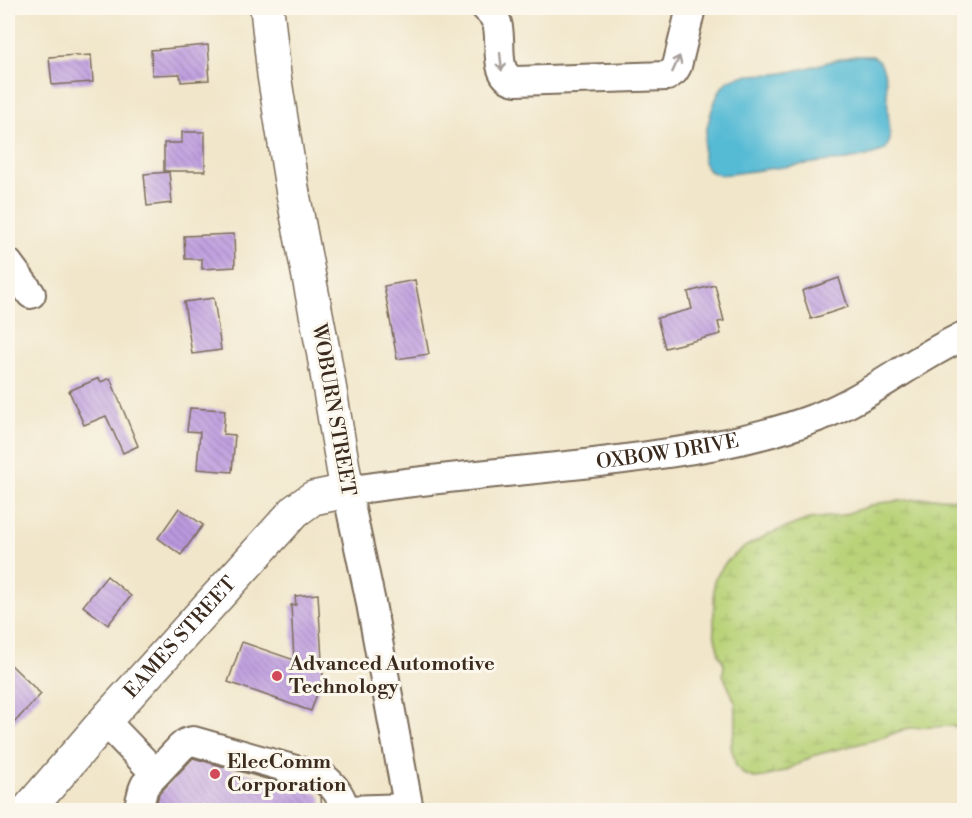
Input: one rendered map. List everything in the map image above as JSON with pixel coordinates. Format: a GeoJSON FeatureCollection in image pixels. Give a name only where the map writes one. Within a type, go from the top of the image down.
{"type":"FeatureCollection","features":[{"type":"Feature","properties":{"kind":"main road","name":"WOBURN STREET"},"geometry":{"type":"LineString","coordinates":[[267,8],[274,75],[292,194],[323,350],[347,491]]}},
{"type":"Feature","properties":{"kind":"main road","name":"EAMES STREET"},"geometry":{"type":"LineString","coordinates":[[28,810],[295,511],[313,498],[347,491]]}},
{"type":"Feature","properties":{"kind":"street"},"geometry":{"type":"LineString","coordinates":[[489,8],[498,29],[502,71],[507,78],[516,81],[667,76],[674,72],[677,66],[692,8]]}},
{"type":"Feature","properties":{"kind":"street"},"geometry":{"type":"LineString","coordinates":[[8,263],[31,294]]}},
{"type":"Feature","properties":{"kind":"street","name":"OXBOW DRIVE"},"geometry":{"type":"LineString","coordinates":[[347,491],[389,484],[646,457],[749,438],[816,418],[840,408],[924,357],[964,336]]}},
{"type":"Feature","properties":{"kind":"street","name":"WOBURN STREET"},"geometry":{"type":"LineString","coordinates":[[347,491],[370,598],[408,809]]}},
{"type":"Feature","properties":{"kind":"street"},"geometry":{"type":"LineString","coordinates":[[105,722],[155,773]]}},
{"type":"Feature","properties":{"kind":"street"},"geometry":{"type":"LineString","coordinates":[[138,810],[142,790],[155,773],[184,744],[196,741],[324,778],[332,785],[345,810],[408,809]]}},
{"type":"Feature","properties":{"kind":"green space"},"geometry":{"type":"Polygon","coordinates":[[[928,498],[964,499],[964,729],[952,726],[908,728],[878,739],[815,755],[785,771],[765,777],[754,778],[743,774],[736,766],[731,746],[736,725],[736,704],[723,675],[724,664],[714,633],[714,580],[726,562],[743,548],[769,534],[809,519],[839,516],[879,503],[928,498]]]}},
{"type":"Feature","properties":{"kind":"water"},"geometry":{"type":"Polygon","coordinates":[[[855,56],[873,56],[882,66],[886,80],[890,140],[885,150],[865,157],[730,174],[719,175],[709,171],[703,159],[707,129],[718,95],[728,81],[743,76],[794,71],[855,56]]]}},
{"type":"Feature","properties":{"kind":"building"},"geometry":{"type":"Polygon","coordinates":[[[208,45],[209,80],[181,82],[180,74],[152,75],[151,50],[208,45]]]}},
{"type":"Feature","properties":{"kind":"building"},"geometry":{"type":"Polygon","coordinates":[[[91,55],[93,82],[52,85],[49,57],[91,55]]]}},
{"type":"Feature","properties":{"kind":"building"},"geometry":{"type":"Polygon","coordinates":[[[182,132],[205,132],[205,171],[164,171],[164,143],[182,143],[182,132]]]}},
{"type":"Feature","properties":{"kind":"building"},"geometry":{"type":"Polygon","coordinates":[[[169,172],[172,203],[147,206],[144,174],[169,172]]]}},
{"type":"Feature","properties":{"kind":"building"},"geometry":{"type":"Polygon","coordinates":[[[234,234],[235,267],[202,269],[202,259],[185,259],[184,236],[234,234]]]}},
{"type":"Feature","properties":{"kind":"building"},"geometry":{"type":"Polygon","coordinates":[[[839,278],[848,307],[811,319],[802,291],[839,278]]]}},
{"type":"Feature","properties":{"kind":"building"},"geometry":{"type":"Polygon","coordinates":[[[415,280],[429,354],[397,359],[384,286],[415,280]]]}},
{"type":"Feature","properties":{"kind":"building"},"geometry":{"type":"Polygon","coordinates":[[[715,285],[724,321],[718,322],[721,334],[665,348],[657,318],[692,309],[688,292],[715,285]]]}},
{"type":"Feature","properties":{"kind":"building"},"geometry":{"type":"Polygon","coordinates":[[[214,298],[221,350],[192,354],[184,302],[214,298]]]}},
{"type":"Feature","properties":{"kind":"building"},"geometry":{"type":"Polygon","coordinates":[[[99,378],[101,382],[110,378],[138,446],[123,453],[106,416],[84,425],[69,391],[99,378]]]}},
{"type":"Feature","properties":{"kind":"building"},"geometry":{"type":"Polygon","coordinates":[[[190,408],[225,410],[223,434],[235,435],[232,472],[197,469],[200,432],[187,431],[190,408]]]}},
{"type":"Feature","properties":{"kind":"building"},"geometry":{"type":"Polygon","coordinates":[[[179,508],[203,525],[181,555],[158,538],[179,508]]]}},
{"type":"Feature","properties":{"kind":"building"},"geometry":{"type":"Polygon","coordinates":[[[107,576],[131,596],[108,625],[83,606],[107,576]]]}},
{"type":"Feature","properties":{"kind":"building","name":"Advanced Automotive Technology"},"geometry":{"type":"Polygon","coordinates":[[[318,594],[323,677],[311,711],[228,682],[242,642],[294,660],[291,605],[296,605],[295,596],[318,594]]]}},
{"type":"Feature","properties":{"kind":"building"},"geometry":{"type":"Polygon","coordinates":[[[8,662],[41,694],[8,729],[8,662]]]}},
{"type":"Feature","properties":{"kind":"building","name":"ElecComm Corporation"},"geometry":{"type":"Polygon","coordinates":[[[193,758],[316,793],[321,797],[322,810],[155,810],[159,794],[193,758]]]}},
{"type":"Feature","properties":{"kind":"place","name":"Advanced Automotive Technology"},"geometry":{"type":"Point","coordinates":[277,676]}},
{"type":"Feature","properties":{"kind":"place","name":"ElecComm Corporation"},"geometry":{"type":"Point","coordinates":[215,774]}}]}
